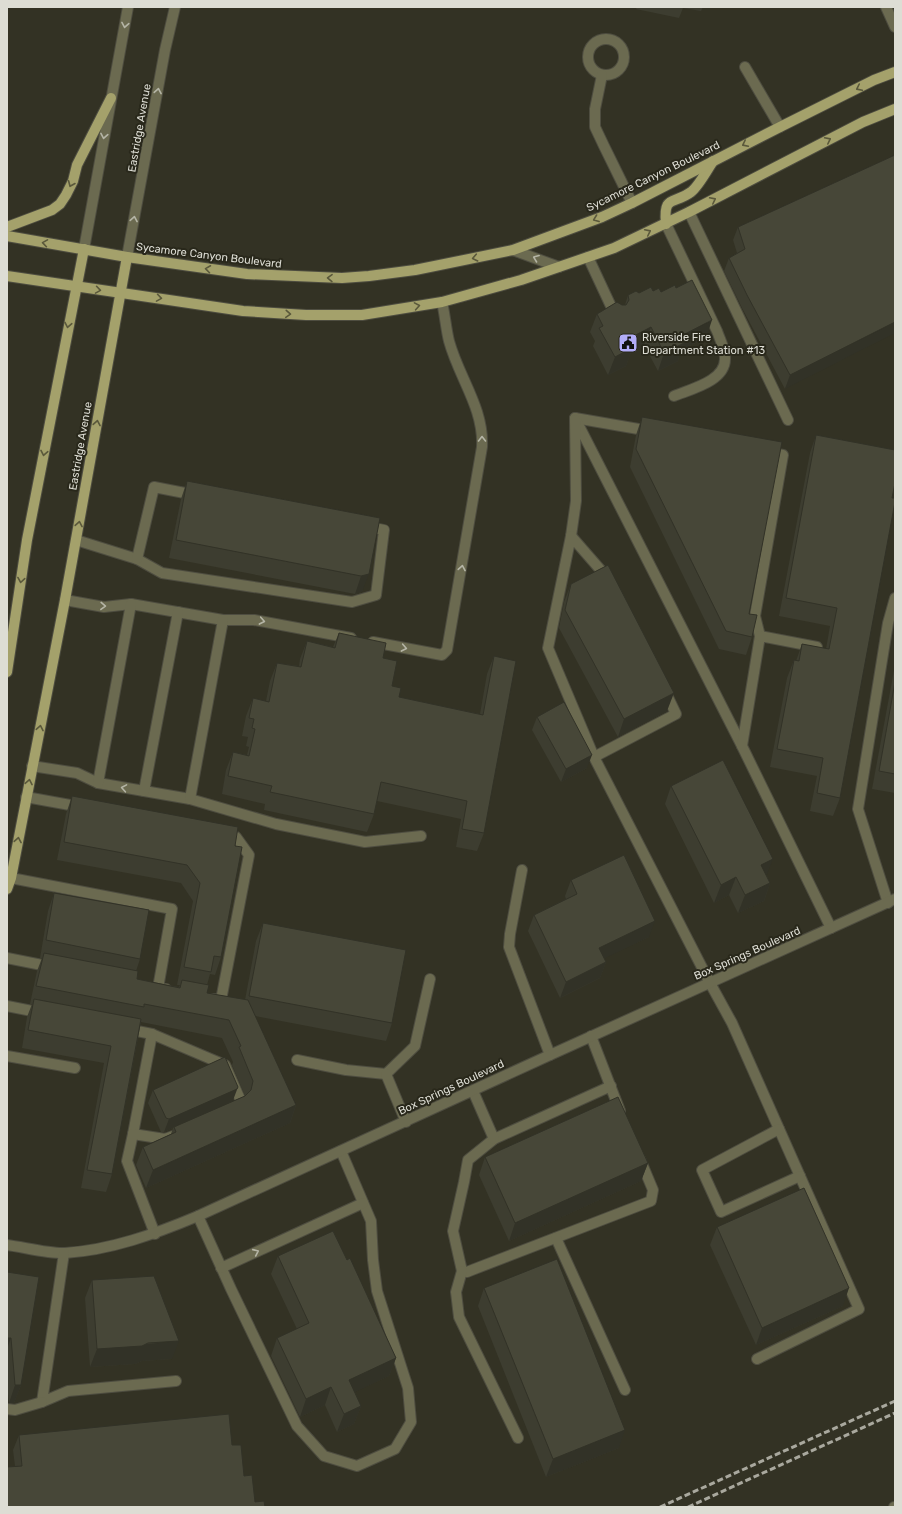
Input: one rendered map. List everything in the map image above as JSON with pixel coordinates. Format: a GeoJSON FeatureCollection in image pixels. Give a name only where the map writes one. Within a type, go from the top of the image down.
{"type":"FeatureCollection","features":[{"type":"Feature","properties":{"kind":"main road","name":"Sycamore Canyon Boulevard"},"geometry":{"type":"LineString","coordinates":[[7,236],[127,257],[247,274],[342,278],[415,270],[513,250],[602,217],[874,80],[895,72]]}},
{"type":"Feature","properties":{"kind":"main road"},"geometry":{"type":"LineString","coordinates":[[7,227],[52,210],[60,204],[74,181],[77,164],[111,98]]}},
{"type":"Feature","properties":{"kind":"main road"},"geometry":{"type":"LineString","coordinates":[[7,276],[120,294],[243,311],[306,315],[362,315],[442,302],[521,280],[614,248],[666,224],[863,122],[895,109]]}},
{"type":"Feature","properties":{"kind":"main road"},"geometry":{"type":"LineString","coordinates":[[666,224],[664,210],[669,203],[692,192],[715,160]]}},
{"type":"Feature","properties":{"kind":"main road"},"geometry":{"type":"LineString","coordinates":[[7,672],[27,540],[75,286],[84,249]]}},
{"type":"Feature","properties":{"kind":"main road","name":"Eastridge Avenue"},"geometry":{"type":"LineString","coordinates":[[7,889],[11,878],[65,600],[127,257]]}},
{"type":"Feature","properties":{"kind":"street"},"geometry":{"type":"LineString","coordinates":[[84,249],[128,7]]}},
{"type":"Feature","properties":{"kind":"street","name":"Eastridge Avenue"},"geometry":{"type":"LineString","coordinates":[[127,257],[165,50],[175,7]]}},
{"type":"Feature","properties":{"kind":"street"},"geometry":{"type":"LineString","coordinates":[[886,7],[895,27]]}},
{"type":"Feature","properties":{"kind":"street"},"geometry":{"type":"LineString","coordinates":[[745,67],[780,127]]}},
{"type":"Feature","properties":{"kind":"street"},"geometry":{"type":"LineString","coordinates":[[602,75],[595,109],[596,127],[632,203]]}},
{"type":"Feature","properties":{"kind":"street"},"geometry":{"type":"LineString","coordinates":[[689,212],[788,420]]}},
{"type":"Feature","properties":{"kind":"street"},"geometry":{"type":"LineString","coordinates":[[666,224],[724,347],[725,359],[723,370],[712,381],[674,396]]}},
{"type":"Feature","properties":{"kind":"street"},"geometry":{"type":"LineString","coordinates":[[513,250],[559,267]]}},
{"type":"Feature","properties":{"kind":"street"},"geometry":{"type":"LineString","coordinates":[[588,257],[616,317]]}},
{"type":"Feature","properties":{"kind":"street"},"geometry":{"type":"LineString","coordinates":[[65,600],[104,607],[131,604],[223,620],[254,620],[442,655],[447,650],[483,438],[480,419],[450,342],[442,302]]}},
{"type":"Feature","properties":{"kind":"street"},"geometry":{"type":"LineString","coordinates":[[575,418],[660,433]]}},
{"type":"Feature","properties":{"kind":"street"},"geometry":{"type":"LineString","coordinates":[[575,418],[576,501],[571,536],[548,648],[594,756],[732,1023],[859,1309],[757,1358]]}},
{"type":"Feature","properties":{"kind":"street"},"geometry":{"type":"LineString","coordinates":[[575,418],[742,746],[831,928]]}},
{"type":"Feature","properties":{"kind":"street"},"geometry":{"type":"LineString","coordinates":[[742,746],[760,636],[754,616],[783,455],[760,451]]}},
{"type":"Feature","properties":{"kind":"street"},"geometry":{"type":"LineString","coordinates":[[137,559],[154,487],[207,497]]}},
{"type":"Feature","properties":{"kind":"street"},"geometry":{"type":"LineString","coordinates":[[76,540],[137,559],[162,573],[352,602],[376,595],[384,530],[353,524]]}},
{"type":"Feature","properties":{"kind":"street"},"geometry":{"type":"LineString","coordinates":[[571,536],[605,575],[612,588]]}},
{"type":"Feature","properties":{"kind":"street"},"geometry":{"type":"LineString","coordinates":[[891,901],[858,809],[888,622],[895,598]]}},
{"type":"Feature","properties":{"kind":"street"},"geometry":{"type":"LineString","coordinates":[[98,783],[131,604]]}},
{"type":"Feature","properties":{"kind":"street"},"geometry":{"type":"LineString","coordinates":[[144,791],[178,612]]}},
{"type":"Feature","properties":{"kind":"street"},"geometry":{"type":"LineString","coordinates":[[190,799],[223,620]]}},
{"type":"Feature","properties":{"kind":"street"},"geometry":{"type":"LineString","coordinates":[[760,636],[817,647]]}},
{"type":"Feature","properties":{"kind":"street"},"geometry":{"type":"LineString","coordinates":[[594,756],[676,714],[658,679]]}},
{"type":"Feature","properties":{"kind":"street"},"geometry":{"type":"LineString","coordinates":[[32,766],[77,773],[98,783],[190,799],[276,824],[365,842],[421,836]]}},
{"type":"Feature","properties":{"kind":"street"},"geometry":{"type":"LineString","coordinates":[[26,797],[93,810]]}},
{"type":"Feature","properties":{"kind":"street"},"geometry":{"type":"LineString","coordinates":[[200,996],[221,1000],[249,855],[236,837],[214,833]]}},
{"type":"Feature","properties":{"kind":"street"},"geometry":{"type":"LineString","coordinates":[[522,870],[509,947],[550,1055]]}},
{"type":"Feature","properties":{"kind":"street"},"geometry":{"type":"LineString","coordinates":[[11,878],[172,909],[155,987],[172,991]]}},
{"type":"Feature","properties":{"kind":"street","name":"Box Springs Boulevard"},"geometry":{"type":"LineString","coordinates":[[7,1245],[64,1253],[94,1249],[155,1234],[406,1122],[591,1036],[891,901]]}},
{"type":"Feature","properties":{"kind":"street"},"geometry":{"type":"LineString","coordinates":[[7,958],[61,969]]}},
{"type":"Feature","properties":{"kind":"street"},"geometry":{"type":"LineString","coordinates":[[297,1060],[346,1070],[386,1074],[415,1046],[430,979]]}},
{"type":"Feature","properties":{"kind":"street"},"geometry":{"type":"LineString","coordinates":[[7,1006],[53,1015]]}},
{"type":"Feature","properties":{"kind":"street"},"geometry":{"type":"LineString","coordinates":[[114,1027],[152,1034],[225,1065],[240,1099],[240,1104],[236,1108],[229,1111]]}},
{"type":"Feature","properties":{"kind":"street"},"geometry":{"type":"LineString","coordinates":[[152,1034],[127,1161],[155,1234]]}},
{"type":"Feature","properties":{"kind":"street"},"geometry":{"type":"LineString","coordinates":[[591,1036],[624,1119]]}},
{"type":"Feature","properties":{"kind":"street"},"geometry":{"type":"LineString","coordinates":[[7,1056],[75,1068]]}},
{"type":"Feature","properties":{"kind":"street"},"geometry":{"type":"LineString","coordinates":[[386,1074],[406,1122]]}},
{"type":"Feature","properties":{"kind":"street"},"geometry":{"type":"LineString","coordinates":[[518,1438],[459,1317],[456,1292],[462,1271],[453,1231],[464,1182],[466,1163],[494,1140],[611,1086]]}},
{"type":"Feature","properties":{"kind":"street"},"geometry":{"type":"LineString","coordinates":[[473,1091],[494,1140]]}},
{"type":"Feature","properties":{"kind":"street"},"geometry":{"type":"LineString","coordinates":[[779,1129],[702,1170],[721,1212],[800,1176]]}},
{"type":"Feature","properties":{"kind":"street"},"geometry":{"type":"LineString","coordinates":[[133,1134],[165,1139],[180,1133]]}},
{"type":"Feature","properties":{"kind":"street"},"geometry":{"type":"LineString","coordinates":[[462,1271],[466,1272],[472,1270],[651,1201],[653,1190],[635,1148]]}},
{"type":"Feature","properties":{"kind":"street"},"geometry":{"type":"LineString","coordinates":[[198,1216],[221,1268],[297,1426],[324,1456],[357,1466],[395,1450],[411,1422],[408,1388],[377,1291],[373,1260],[371,1222],[341,1151]]}},
{"type":"Feature","properties":{"kind":"street"},"geometry":{"type":"LineString","coordinates":[[221,1268],[363,1204]]}},
{"type":"Feature","properties":{"kind":"street"},"geometry":{"type":"LineString","coordinates":[[556,1238],[625,1390]]}},
{"type":"Feature","properties":{"kind":"street"},"geometry":{"type":"LineString","coordinates":[[42,1402],[64,1253]]}},
{"type":"Feature","properties":{"kind":"street"},"geometry":{"type":"LineString","coordinates":[[7,1409],[15,1410],[42,1402],[68,1391],[176,1381]]}},
{"type":"Feature","properties":{"kind":"building"},"geometry":{"type":"Polygon","coordinates":[[[895,155],[895,322],[790,375],[729,258],[745,249],[738,227],[895,155]]]}},
{"type":"Feature","properties":{"kind":"building"},"geometry":{"type":"Polygon","coordinates":[[[692,280],[712,320],[681,336],[684,343],[664,353],[651,327],[628,339],[632,348],[615,357],[599,328],[603,326],[597,314],[617,302],[622,305],[626,305],[629,300],[628,295],[636,291],[639,293],[651,287],[653,291],[659,288],[661,292],[675,285],[676,288],[692,280]]]}},
{"type":"Feature","properties":{"kind":"building"},"geometry":{"type":"Polygon","coordinates":[[[642,417],[782,442],[749,614],[757,615],[752,637],[726,631],[636,449],[642,417]]]}},
{"type":"Feature","properties":{"kind":"building"},"geometry":{"type":"Polygon","coordinates":[[[816,435],[895,450],[895,483],[892,498],[895,498],[895,502],[840,798],[817,793],[823,758],[777,749],[794,660],[799,661],[802,644],[829,649],[837,608],[786,598],[816,435]]]}},
{"type":"Feature","properties":{"kind":"building"},"geometry":{"type":"Polygon","coordinates":[[[187,481],[380,518],[369,574],[361,576],[176,540],[187,481]]]}},
{"type":"Feature","properties":{"kind":"building"},"geometry":{"type":"Polygon","coordinates":[[[608,565],[674,693],[624,719],[565,610],[571,584],[608,565]]]}},
{"type":"Feature","properties":{"kind":"building"},"geometry":{"type":"Polygon","coordinates":[[[339,633],[386,643],[383,658],[397,661],[392,686],[401,688],[399,697],[483,715],[494,656],[516,661],[484,833],[462,829],[467,801],[381,782],[374,814],[270,792],[272,786],[228,776],[233,752],[249,756],[255,729],[252,728],[254,719],[249,718],[253,698],[269,702],[277,663],[301,667],[307,641],[335,648],[339,633]]]}},
{"type":"Feature","properties":{"kind":"building"},"geometry":{"type":"Polygon","coordinates":[[[895,682],[895,774],[879,771],[895,682]]]}},
{"type":"Feature","properties":{"kind":"building"},"geometry":{"type":"Polygon","coordinates":[[[564,702],[592,755],[566,769],[537,717],[564,702]]]}},
{"type":"Feature","properties":{"kind":"building"},"geometry":{"type":"Polygon","coordinates":[[[723,760],[773,859],[761,865],[770,883],[745,895],[736,877],[721,885],[671,786],[723,760]]]}},
{"type":"Feature","properties":{"kind":"building"},"geometry":{"type":"Polygon","coordinates":[[[72,796],[238,827],[235,846],[242,847],[221,957],[214,956],[211,972],[184,967],[200,883],[187,865],[64,842],[72,796]]]}},
{"type":"Feature","properties":{"kind":"building"},"geometry":{"type":"Polygon","coordinates":[[[624,855],[655,921],[599,948],[606,962],[566,982],[534,915],[577,894],[571,880],[624,855]]]}},
{"type":"Feature","properties":{"kind":"building"},"geometry":{"type":"Polygon","coordinates":[[[54,893],[149,910],[140,959],[46,940],[54,893]]]}},
{"type":"Feature","properties":{"kind":"building"},"geometry":{"type":"Polygon","coordinates":[[[263,923],[406,950],[392,1023],[249,996],[263,923]]]}},
{"type":"Feature","properties":{"kind":"building"},"geometry":{"type":"Polygon","coordinates":[[[44,953],[138,971],[137,979],[180,988],[182,980],[209,985],[207,993],[248,1000],[296,1105],[153,1170],[143,1147],[176,1132],[174,1127],[245,1096],[251,1090],[253,1081],[239,1047],[241,1046],[229,1020],[144,1004],[144,1007],[36,986],[44,953]]]}},
{"type":"Feature","properties":{"kind":"building"},"geometry":{"type":"Polygon","coordinates":[[[34,999],[141,1019],[112,1174],[87,1170],[111,1046],[28,1030],[34,999]]]}},
{"type":"Feature","properties":{"kind":"building"},"geometry":{"type":"Polygon","coordinates":[[[225,1057],[238,1087],[237,1089],[169,1119],[166,1118],[153,1090],[225,1057]]]}},
{"type":"Feature","properties":{"kind":"building"},"geometry":{"type":"Polygon","coordinates":[[[618,1097],[648,1163],[515,1223],[485,1157],[618,1097]]]}},
{"type":"Feature","properties":{"kind":"building"},"geometry":{"type":"Polygon","coordinates":[[[804,1188],[849,1288],[762,1328],[717,1227],[804,1188]]]}},
{"type":"Feature","properties":{"kind":"building"},"geometry":{"type":"Polygon","coordinates":[[[333,1231],[347,1260],[350,1258],[396,1358],[349,1380],[361,1406],[344,1414],[331,1387],[306,1399],[277,1338],[309,1323],[278,1256],[333,1231]]]}},
{"type":"Feature","properties":{"kind":"building"},"geometry":{"type":"Polygon","coordinates":[[[557,1259],[625,1430],[553,1459],[484,1288],[557,1259]]]}},
{"type":"Feature","properties":{"kind":"building"},"geometry":{"type":"Polygon","coordinates":[[[7,1272],[39,1277],[21,1385],[15,1385],[11,1338],[7,1338],[7,1272]]]}},
{"type":"Feature","properties":{"kind":"building"},"geometry":{"type":"Polygon","coordinates":[[[154,1276],[179,1341],[148,1343],[142,1346],[97,1349],[92,1280],[154,1276]]]}},
{"type":"Feature","properties":{"kind":"building"},"geometry":{"type":"Polygon","coordinates":[[[229,1414],[232,1445],[241,1445],[244,1476],[252,1475],[255,1502],[264,1501],[265,1507],[7,1507],[7,1467],[22,1466],[19,1435],[229,1414]]]}},
{"type":"Feature","properties":{"kind":"railway"},"geometry":{"type":"LineString","coordinates":[[660,1507],[895,1401]]}},
{"type":"Feature","properties":{"kind":"railway"},"geometry":{"type":"LineString","coordinates":[[688,1507],[895,1413]]}},
{"type":"Feature","properties":{"kind":"place","name":"Riverside Fire Department Station #13"},"geometry":{"type":"Point","coordinates":[628,343]}}]}
